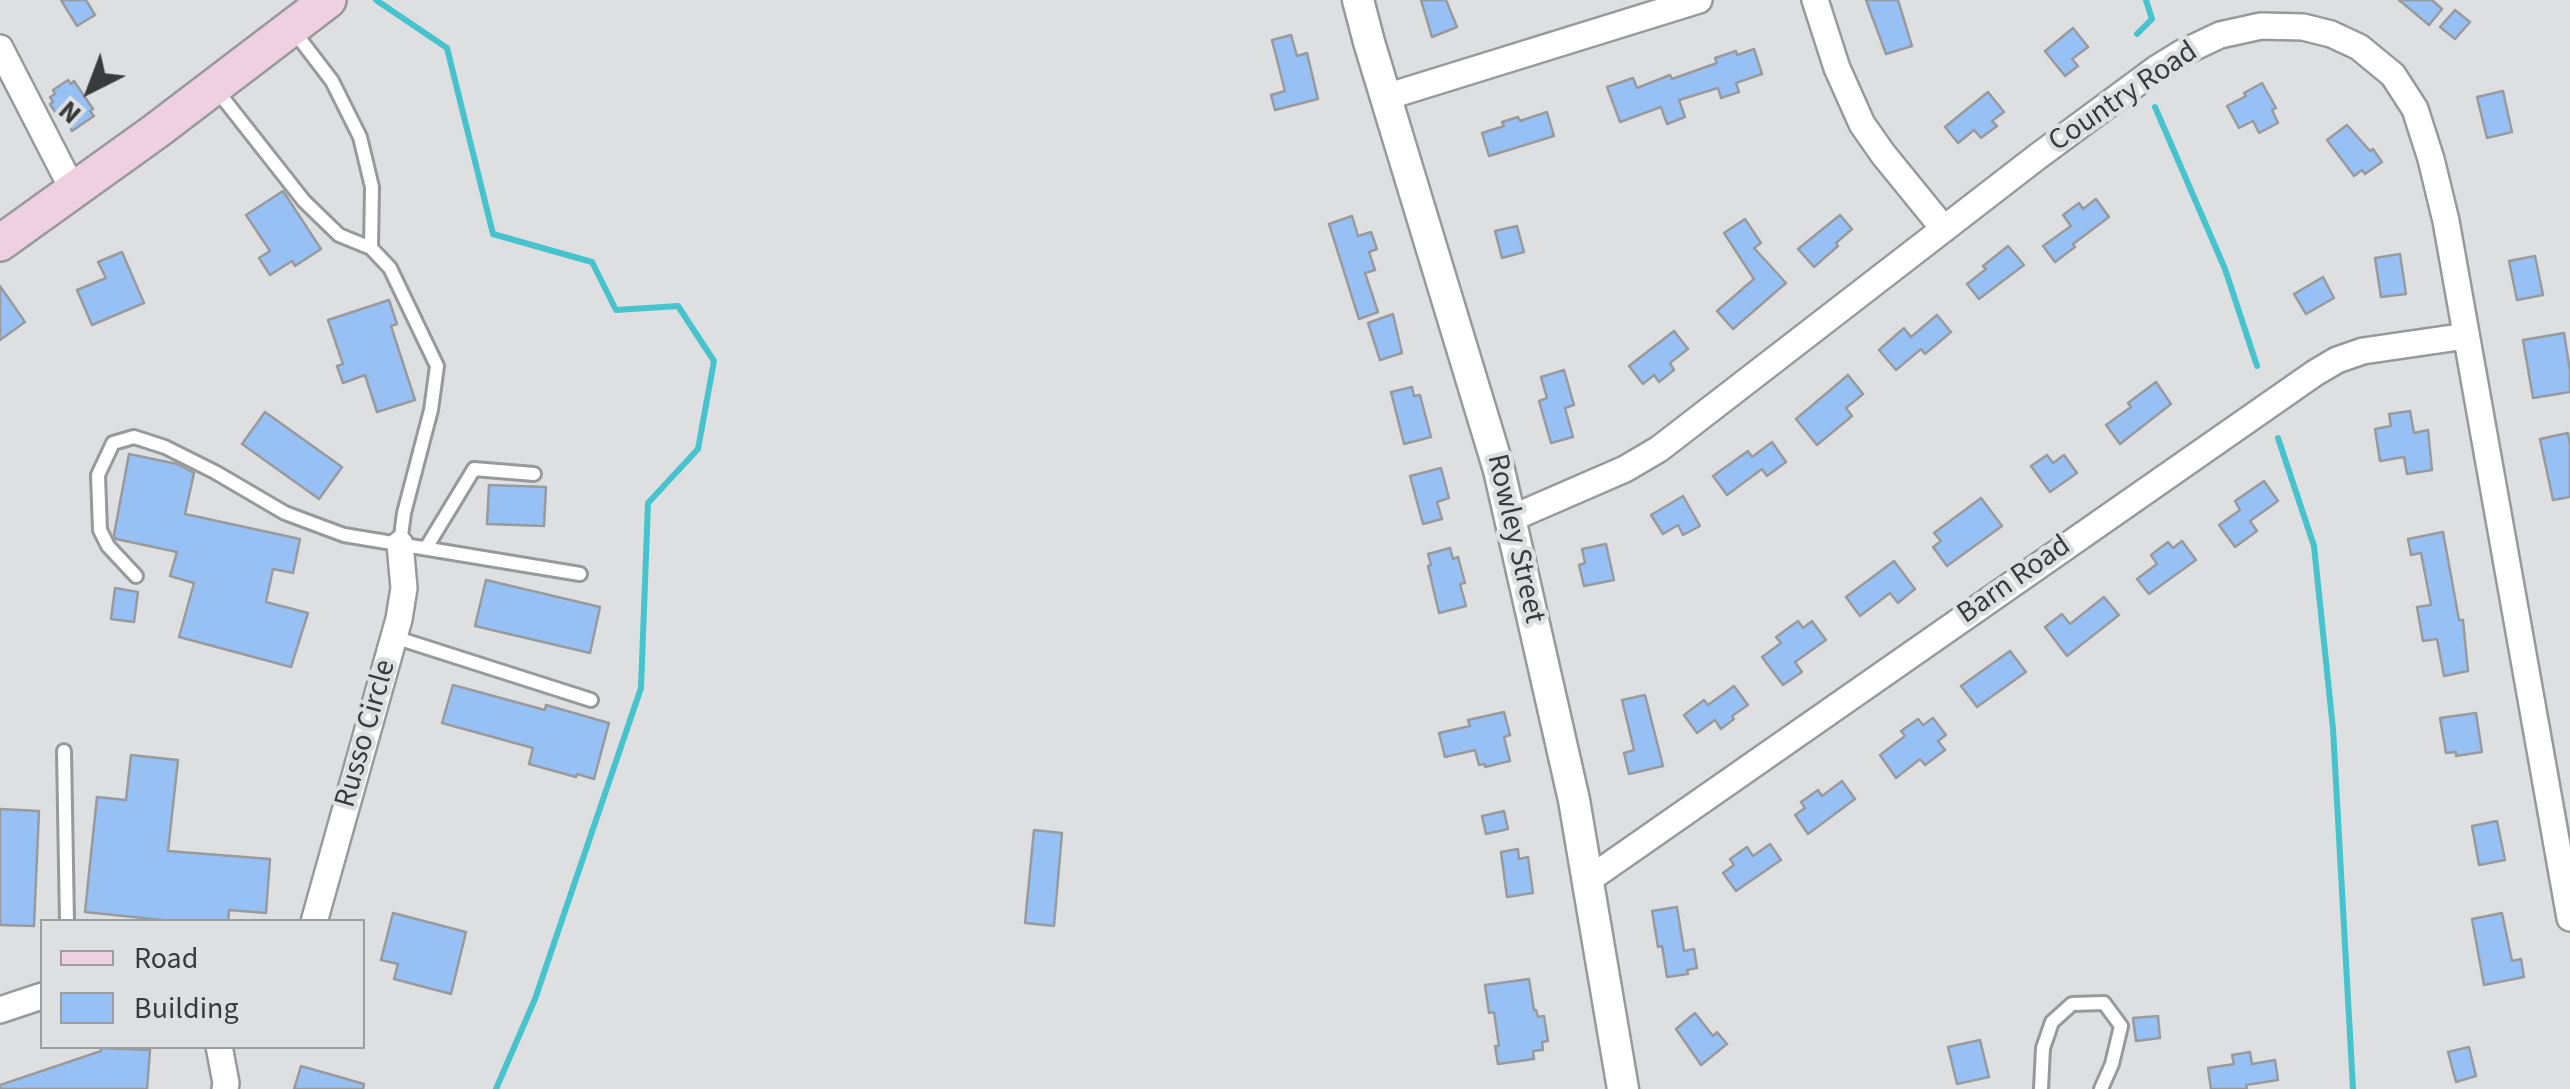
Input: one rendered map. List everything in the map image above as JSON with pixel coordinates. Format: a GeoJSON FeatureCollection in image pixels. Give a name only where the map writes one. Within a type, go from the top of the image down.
{"type":"FeatureCollection","features":[{"type":"Feature","properties":{"kind":"main road"},"geometry":{"type":"LineString","coordinates":[[0,242],[156,131],[328,0]]}},
{"type":"Feature","properties":{"kind":"street","name":"Rowley Street"},"geometry":{"type":"LineString","coordinates":[[1358,0],[1500,470],[1574,800],[1623,1089]]}},
{"type":"Feature","properties":{"kind":"street"},"geometry":{"type":"LineString","coordinates":[[1386,97],[1700,0]]}},
{"type":"Feature","properties":{"kind":"street"},"geometry":{"type":"LineString","coordinates":[[1815,0],[1837,68],[1862,124],[1944,229]]}},
{"type":"Feature","properties":{"kind":"street","name":"Country Road"},"geometry":{"type":"LineString","coordinates":[[1510,519],[1625,469],[1659,449],[2067,135],[2182,53],[2246,28],[2316,29],[2345,40],[2393,75],[2415,109],[2431,159],[2446,221],[2570,918]]}},
{"type":"Feature","properties":{"kind":"street"},"geometry":{"type":"LineString","coordinates":[[0,48],[73,190]]}},
{"type":"Feature","properties":{"kind":"street","name":"Barn Road"},"geometry":{"type":"LineString","coordinates":[[1588,880],[2304,380],[2363,351],[2466,336]]}},
{"type":"Feature","properties":{"kind":"street","name":"Russo Circle"},"geometry":{"type":"LineString","coordinates":[[315,919],[394,637],[413,546]]}},
{"type":"Feature","properties":{"kind":"street"},"geometry":{"type":"LineString","coordinates":[[0,1010],[40,997]]}},
{"type":"Feature","properties":{"kind":"street"},"geometry":{"type":"LineString","coordinates":[[220,1049],[225,1089]]}},
{"type":"Feature","properties":{"kind":"lane"},"geometry":{"type":"LineString","coordinates":[[292,28],[332,81],[360,137],[372,187],[371,248]]}},
{"type":"Feature","properties":{"kind":"lane"},"geometry":{"type":"LineString","coordinates":[[214,86],[304,201],[339,235],[371,248],[390,268],[437,366],[432,410],[404,513],[413,546]]}},
{"type":"Feature","properties":{"kind":"lane"},"geometry":{"type":"LineString","coordinates":[[136,576],[108,546],[100,530],[98,475],[113,443],[134,438],[164,447],[215,472],[285,513],[344,535],[580,574]]}},
{"type":"Feature","properties":{"kind":"lane"},"geometry":{"type":"LineString","coordinates":[[413,546],[474,469],[534,474]]}},
{"type":"Feature","properties":{"kind":"lane"},"geometry":{"type":"LineString","coordinates":[[394,637],[592,700]]}},
{"type":"Feature","properties":{"kind":"lane"},"geometry":{"type":"LineString","coordinates":[[64,751],[67,919]]}},
{"type":"Feature","properties":{"kind":"lane"},"geometry":{"type":"LineString","coordinates":[[2040,1089],[2043,1048],[2052,1022],[2072,1004],[2104,1003],[2121,1026],[2101,1089]]}},
{"type":"Feature","properties":{"kind":"building"},"geometry":{"type":"Polygon","coordinates":[[[61,0],[86,0],[95,15],[77,26],[61,0]]]}},
{"type":"Feature","properties":{"kind":"building"},"geometry":{"type":"Polygon","coordinates":[[[1421,0],[1446,0],[1457,27],[1432,37],[1421,0]]]}},
{"type":"Feature","properties":{"kind":"building"},"geometry":{"type":"Polygon","coordinates":[[[1866,0],[1898,0],[1912,46],[1886,54],[1866,0]]]}},
{"type":"Feature","properties":{"kind":"building"},"geometry":{"type":"Polygon","coordinates":[[[2399,0],[2432,0],[2442,9],[2429,25],[2399,0]]]}},
{"type":"Feature","properties":{"kind":"building"},"geometry":{"type":"Polygon","coordinates":[[[2455,10],[2470,22],[2455,39],[2440,27],[2455,10]]]}},
{"type":"Feature","properties":{"kind":"building"},"geometry":{"type":"Polygon","coordinates":[[[2073,28],[2088,47],[2072,59],[2078,66],[2065,76],[2045,51],[2073,28]]]}},
{"type":"Feature","properties":{"kind":"building"},"geometry":{"type":"Polygon","coordinates":[[[1291,35],[1297,56],[1307,53],[1318,99],[1275,110],[1271,95],[1285,91],[1272,40],[1291,35]]]}},
{"type":"Feature","properties":{"kind":"building"},"geometry":{"type":"Polygon","coordinates":[[[1754,49],[1762,74],[1736,83],[1739,92],[1721,98],[1718,88],[1679,100],[1685,117],[1667,124],[1661,107],[1620,122],[1607,87],[1633,78],[1637,88],[1670,75],[1672,79],[1717,63],[1715,58],[1754,49]]]}},
{"type":"Feature","properties":{"kind":"building"},"geometry":{"type":"Polygon","coordinates":[[[68,80],[71,84],[74,81],[94,116],[72,131],[50,104],[53,90],[68,80]]]}},
{"type":"Feature","properties":{"kind":"building"},"geometry":{"type":"Polygon","coordinates":[[[2262,83],[2276,108],[2272,110],[2278,123],[2259,133],[2253,121],[2239,128],[2227,106],[2262,83]]]}},
{"type":"Feature","properties":{"kind":"building"},"geometry":{"type":"Polygon","coordinates":[[[2503,91],[2512,132],[2487,138],[2477,97],[2503,91]]]}},
{"type":"Feature","properties":{"kind":"building"},"geometry":{"type":"Polygon","coordinates":[[[1988,92],[2004,112],[1992,121],[1997,126],[1981,138],[1974,130],[1958,143],[1945,127],[1988,92]]]}},
{"type":"Feature","properties":{"kind":"building"},"geometry":{"type":"Polygon","coordinates":[[[1547,112],[1554,136],[1489,156],[1482,133],[1504,126],[1502,122],[1547,112]]]}},
{"type":"Feature","properties":{"kind":"building"},"geometry":{"type":"Polygon","coordinates":[[[2347,125],[2382,162],[2365,174],[2362,170],[2354,176],[2327,140],[2347,125]]]}},
{"type":"Feature","properties":{"kind":"building"},"geometry":{"type":"Polygon","coordinates":[[[283,191],[321,249],[295,266],[292,261],[270,275],[259,258],[270,251],[246,215],[283,191]]]}},
{"type":"Feature","properties":{"kind":"building"},"geometry":{"type":"Polygon","coordinates":[[[2096,199],[2109,217],[2055,262],[2043,246],[2071,226],[2063,215],[2079,203],[2083,209],[2096,199]]]}},
{"type":"Feature","properties":{"kind":"building"},"geometry":{"type":"Polygon","coordinates":[[[1840,215],[1852,229],[1814,267],[1798,249],[1840,215]]]}},
{"type":"Feature","properties":{"kind":"building"},"geometry":{"type":"Polygon","coordinates":[[[1352,216],[1358,236],[1371,232],[1377,249],[1369,252],[1375,270],[1365,273],[1378,312],[1359,319],[1329,224],[1352,216]]]}},
{"type":"Feature","properties":{"kind":"building"},"geometry":{"type":"Polygon","coordinates":[[[1745,219],[1761,243],[1754,248],[1786,283],[1733,329],[1717,311],[1754,279],[1724,233],[1745,219]]]}},
{"type":"Feature","properties":{"kind":"building"},"geometry":{"type":"Polygon","coordinates":[[[1517,226],[1524,252],[1502,258],[1495,231],[1517,226]]]}},
{"type":"Feature","properties":{"kind":"building"},"geometry":{"type":"Polygon","coordinates":[[[2008,246],[2024,265],[1979,299],[1967,284],[2008,246]]]}},
{"type":"Feature","properties":{"kind":"building"},"geometry":{"type":"Polygon","coordinates":[[[122,252],[144,303],[92,325],[77,290],[106,278],[98,262],[122,252]]]}},
{"type":"Feature","properties":{"kind":"building"},"geometry":{"type":"Polygon","coordinates":[[[2400,254],[2406,294],[2381,297],[2375,258],[2400,254]]]}},
{"type":"Feature","properties":{"kind":"building"},"geometry":{"type":"Polygon","coordinates":[[[2535,256],[2543,295],[2517,300],[2509,261],[2535,256]]]}},
{"type":"Feature","properties":{"kind":"building"},"geometry":{"type":"Polygon","coordinates":[[[2323,277],[2334,298],[2306,314],[2294,294],[2323,277]]]}},
{"type":"Feature","properties":{"kind":"building"},"geometry":{"type":"Polygon","coordinates":[[[0,286],[25,322],[0,340],[0,286]]]}},
{"type":"Feature","properties":{"kind":"building"},"geometry":{"type":"Polygon","coordinates":[[[389,300],[397,324],[391,326],[415,400],[377,412],[365,375],[343,383],[337,366],[343,364],[328,320],[389,300]]]}},
{"type":"Feature","properties":{"kind":"building"},"geometry":{"type":"Polygon","coordinates":[[[1393,314],[1402,353],[1380,360],[1368,323],[1393,314]]]}},
{"type":"Feature","properties":{"kind":"building"},"geometry":{"type":"Polygon","coordinates":[[[1937,315],[1951,332],[1925,354],[1921,349],[1896,370],[1879,350],[1904,328],[1911,337],[1937,315]]]}},
{"type":"Feature","properties":{"kind":"building"},"geometry":{"type":"Polygon","coordinates":[[[1674,331],[1688,349],[1670,363],[1674,370],[1659,382],[1654,375],[1643,384],[1629,366],[1674,331]]]}},
{"type":"Feature","properties":{"kind":"building"},"geometry":{"type":"Polygon","coordinates":[[[2564,333],[2570,392],[2533,398],[2523,340],[2564,333]]]}},
{"type":"Feature","properties":{"kind":"building"},"geometry":{"type":"Polygon","coordinates":[[[1564,370],[1574,405],[1565,408],[1573,437],[1551,443],[1539,401],[1547,398],[1541,377],[1564,370]]]}},
{"type":"Feature","properties":{"kind":"building"},"geometry":{"type":"Polygon","coordinates":[[[1848,375],[1863,394],[1846,408],[1852,416],[1817,445],[1796,419],[1848,375]]]}},
{"type":"Feature","properties":{"kind":"building"},"geometry":{"type":"Polygon","coordinates":[[[2156,382],[2171,404],[2120,444],[2106,425],[2156,382]]]}},
{"type":"Feature","properties":{"kind":"building"},"geometry":{"type":"Polygon","coordinates":[[[1412,387],[1414,396],[1420,395],[1431,437],[1404,444],[1391,392],[1412,387]]]}},
{"type":"Feature","properties":{"kind":"building"},"geometry":{"type":"Polygon","coordinates":[[[2410,411],[2414,433],[2428,430],[2432,470],[2407,474],[2404,457],[2380,461],[2375,429],[2391,426],[2389,414],[2410,411]]]}},
{"type":"Feature","properties":{"kind":"building"},"geometry":{"type":"Polygon","coordinates":[[[265,412],[342,467],[319,499],[242,444],[265,412]]]}},
{"type":"Feature","properties":{"kind":"building"},"geometry":{"type":"Polygon","coordinates":[[[2568,433],[2570,497],[2553,500],[2540,439],[2568,433]]]}},
{"type":"Feature","properties":{"kind":"building"},"geometry":{"type":"Polygon","coordinates":[[[1772,442],[1786,462],[1767,476],[1762,469],[1727,495],[1713,476],[1748,451],[1752,457],[1772,442]]]}},
{"type":"Feature","properties":{"kind":"building"},"geometry":{"type":"Polygon","coordinates":[[[129,454],[177,464],[194,473],[185,514],[300,539],[293,573],[273,569],[266,602],[308,613],[291,667],[179,637],[194,583],[170,576],[177,552],[116,539],[114,535],[129,454]]]}},
{"type":"Feature","properties":{"kind":"building"},"geometry":{"type":"Polygon","coordinates":[[[2047,455],[2053,463],[2064,455],[2077,473],[2050,492],[2031,466],[2047,455]]]}},
{"type":"Feature","properties":{"kind":"building"},"geometry":{"type":"Polygon","coordinates":[[[1441,468],[1449,498],[1437,502],[1442,519],[1423,524],[1410,476],[1441,468]]]}},
{"type":"Feature","properties":{"kind":"building"},"geometry":{"type":"Polygon","coordinates":[[[2264,481],[2278,501],[2250,521],[2257,531],[2235,547],[2219,525],[2240,510],[2235,501],[2264,481]]]}},
{"type":"Feature","properties":{"kind":"building"},"geometry":{"type":"Polygon","coordinates":[[[489,485],[546,487],[544,526],[487,524],[489,485]]]}},
{"type":"Feature","properties":{"kind":"building"},"geometry":{"type":"Polygon","coordinates":[[[1683,496],[1700,526],[1683,535],[1678,525],[1663,534],[1651,515],[1683,496]]]}},
{"type":"Feature","properties":{"kind":"building"},"geometry":{"type":"Polygon","coordinates":[[[1981,498],[2002,526],[1947,566],[1933,547],[1941,541],[1934,533],[1981,498]]]}},
{"type":"Feature","properties":{"kind":"building"},"geometry":{"type":"Polygon","coordinates":[[[2443,532],[2459,620],[2463,620],[2468,671],[2444,676],[2437,639],[2423,641],[2417,607],[2431,605],[2421,553],[2411,555],[2408,539],[2443,532]]]}},
{"type":"Feature","properties":{"kind":"building"},"geometry":{"type":"Polygon","coordinates":[[[2182,541],[2196,560],[2149,594],[2137,579],[2157,564],[2151,555],[2168,542],[2173,548],[2182,541]]]}},
{"type":"Feature","properties":{"kind":"building"},"geometry":{"type":"Polygon","coordinates":[[[1606,544],[1614,580],[1584,586],[1579,565],[1585,563],[1582,549],[1606,544]]]}},
{"type":"Feature","properties":{"kind":"building"},"geometry":{"type":"Polygon","coordinates":[[[1450,548],[1453,559],[1458,557],[1466,606],[1439,613],[1428,554],[1450,548]]]}},
{"type":"Feature","properties":{"kind":"building"},"geometry":{"type":"Polygon","coordinates":[[[1894,561],[1915,589],[1898,603],[1890,593],[1860,616],[1846,597],[1894,561]]]}},
{"type":"Feature","properties":{"kind":"building"},"geometry":{"type":"Polygon","coordinates":[[[486,580],[600,607],[590,653],[475,626],[486,580]]]}},
{"type":"Feature","properties":{"kind":"building"},"geometry":{"type":"Polygon","coordinates":[[[115,588],[138,592],[134,622],[111,619],[115,588]]]}},
{"type":"Feature","properties":{"kind":"building"},"geometry":{"type":"Polygon","coordinates":[[[2104,597],[2119,615],[2067,656],[2045,627],[2062,614],[2070,624],[2104,597]]]}},
{"type":"Feature","properties":{"kind":"building"},"geometry":{"type":"Polygon","coordinates":[[[1798,621],[1803,628],[1812,621],[1826,640],[1795,662],[1802,672],[1783,685],[1762,657],[1781,643],[1776,637],[1798,621]]]}},
{"type":"Feature","properties":{"kind":"building"},"geometry":{"type":"Polygon","coordinates":[[[2010,651],[2026,672],[1977,707],[1961,686],[2010,651]]]}},
{"type":"Feature","properties":{"kind":"building"},"geometry":{"type":"Polygon","coordinates":[[[453,685],[609,723],[594,779],[529,764],[533,748],[442,723],[453,685]]]}},
{"type":"Feature","properties":{"kind":"building"},"geometry":{"type":"Polygon","coordinates":[[[1734,686],[1748,705],[1721,729],[1715,720],[1697,733],[1684,715],[1704,700],[1708,705],[1734,686]]]}},
{"type":"Feature","properties":{"kind":"building"},"geometry":{"type":"Polygon","coordinates":[[[1645,695],[1663,766],[1629,774],[1624,753],[1634,750],[1622,700],[1645,695]]]}},
{"type":"Feature","properties":{"kind":"building"},"geometry":{"type":"Polygon","coordinates":[[[1504,712],[1510,735],[1504,737],[1510,761],[1485,767],[1479,765],[1475,750],[1445,757],[1439,733],[1470,726],[1468,720],[1504,712]]]}},
{"type":"Feature","properties":{"kind":"building"},"geometry":{"type":"Polygon","coordinates":[[[2476,713],[2482,752],[2456,756],[2456,752],[2446,753],[2440,718],[2476,713]]]}},
{"type":"Feature","properties":{"kind":"building"},"geometry":{"type":"Polygon","coordinates":[[[1933,718],[1946,735],[1938,741],[1945,750],[1925,765],[1920,759],[1896,778],[1880,755],[1905,736],[1901,731],[1918,719],[1923,725],[1933,718]]]}},
{"type":"Feature","properties":{"kind":"building"},"geometry":{"type":"Polygon","coordinates":[[[131,755],[178,760],[168,851],[270,859],[266,913],[229,910],[228,919],[152,919],[85,912],[97,797],[126,800],[131,755]]]}},
{"type":"Feature","properties":{"kind":"building"},"geometry":{"type":"Polygon","coordinates":[[[1842,781],[1855,799],[1808,834],[1795,815],[1805,808],[1801,802],[1818,790],[1822,796],[1842,781]]]}},
{"type":"Feature","properties":{"kind":"building"},"geometry":{"type":"Polygon","coordinates":[[[0,809],[39,811],[34,926],[0,925],[0,809]]]}},
{"type":"Feature","properties":{"kind":"building"},"geometry":{"type":"Polygon","coordinates":[[[1504,811],[1508,829],[1486,834],[1482,816],[1504,811]]]}},
{"type":"Feature","properties":{"kind":"building"},"geometry":{"type":"Polygon","coordinates":[[[2497,821],[2505,860],[2479,865],[2472,826],[2497,821]]]}},
{"type":"Feature","properties":{"kind":"building"},"geometry":{"type":"Polygon","coordinates":[[[1034,830],[1062,833],[1054,926],[1025,923],[1034,830]]]}},
{"type":"Feature","properties":{"kind":"building"},"geometry":{"type":"Polygon","coordinates":[[[1770,844],[1781,860],[1736,891],[1723,873],[1734,865],[1730,859],[1747,847],[1753,856],[1770,844]]]}},
{"type":"Feature","properties":{"kind":"building"},"geometry":{"type":"Polygon","coordinates":[[[1518,849],[1519,859],[1528,857],[1533,893],[1507,897],[1501,852],[1518,849]]]}},
{"type":"Feature","properties":{"kind":"building"},"geometry":{"type":"Polygon","coordinates":[[[1677,907],[1684,951],[1694,949],[1697,968],[1687,970],[1688,974],[1667,977],[1652,911],[1677,907]]]}},
{"type":"Feature","properties":{"kind":"building"},"geometry":{"type":"Polygon","coordinates":[[[393,913],[466,932],[451,994],[394,979],[398,964],[381,960],[393,913]]]}},
{"type":"Feature","properties":{"kind":"building"},"geometry":{"type":"Polygon","coordinates":[[[2502,913],[2512,961],[2521,959],[2524,977],[2484,985],[2472,919],[2502,913]]]}},
{"type":"Feature","properties":{"kind":"building"},"geometry":{"type":"Polygon","coordinates":[[[1529,979],[1534,1010],[1538,1017],[1544,1016],[1548,1041],[1542,1042],[1543,1050],[1533,1051],[1534,1059],[1498,1064],[1494,1012],[1489,1013],[1485,985],[1529,979]]]}},
{"type":"Feature","properties":{"kind":"building"},"geometry":{"type":"Polygon","coordinates":[[[1695,1013],[1713,1036],[1717,1032],[1727,1044],[1701,1065],[1676,1029],[1695,1013]]]}},
{"type":"Feature","properties":{"kind":"building"},"geometry":{"type":"Polygon","coordinates":[[[2158,1016],[2160,1038],[2136,1041],[2133,1018],[2158,1016]]]}},
{"type":"Feature","properties":{"kind":"building"},"geometry":{"type":"Polygon","coordinates":[[[1980,1040],[1989,1077],[1957,1084],[1948,1047],[1980,1040]]]}},
{"type":"Feature","properties":{"kind":"building"},"geometry":{"type":"Polygon","coordinates":[[[2469,1047],[2476,1076],[2456,1082],[2448,1052],[2469,1047]]]}},
{"type":"Feature","properties":{"kind":"building"},"geometry":{"type":"Polygon","coordinates":[[[150,1050],[147,1089],[0,1089],[0,1085],[101,1051],[150,1050]]]}},
{"type":"Feature","properties":{"kind":"building"},"geometry":{"type":"Polygon","coordinates":[[[2250,1052],[2252,1064],[2275,1060],[2278,1080],[2246,1085],[2247,1089],[2211,1089],[2208,1068],[2234,1064],[2232,1055],[2250,1052]]]}},
{"type":"Feature","properties":{"kind":"building"},"geometry":{"type":"Polygon","coordinates":[[[301,1066],[364,1084],[363,1089],[294,1089],[301,1066]]]}},
{"type":"Feature","properties":{"kind":"waterway"},"geometry":{"type":"LineString","coordinates":[[376,0],[447,48],[493,234],[592,262],[616,310],[678,306],[714,361],[698,449],[648,503],[641,688],[535,999],[496,1089]]}},
{"type":"Feature","properties":{"kind":"waterway"},"geometry":{"type":"LineString","coordinates":[[2137,34],[2152,19],[2146,0]]}},
{"type":"Feature","properties":{"kind":"waterway"},"geometry":{"type":"LineString","coordinates":[[2155,107],[2225,269],[2257,366]]}},
{"type":"Feature","properties":{"kind":"waterway"},"geometry":{"type":"LineString","coordinates":[[2278,438],[2314,546],[2333,729],[2353,1089]]}}]}
